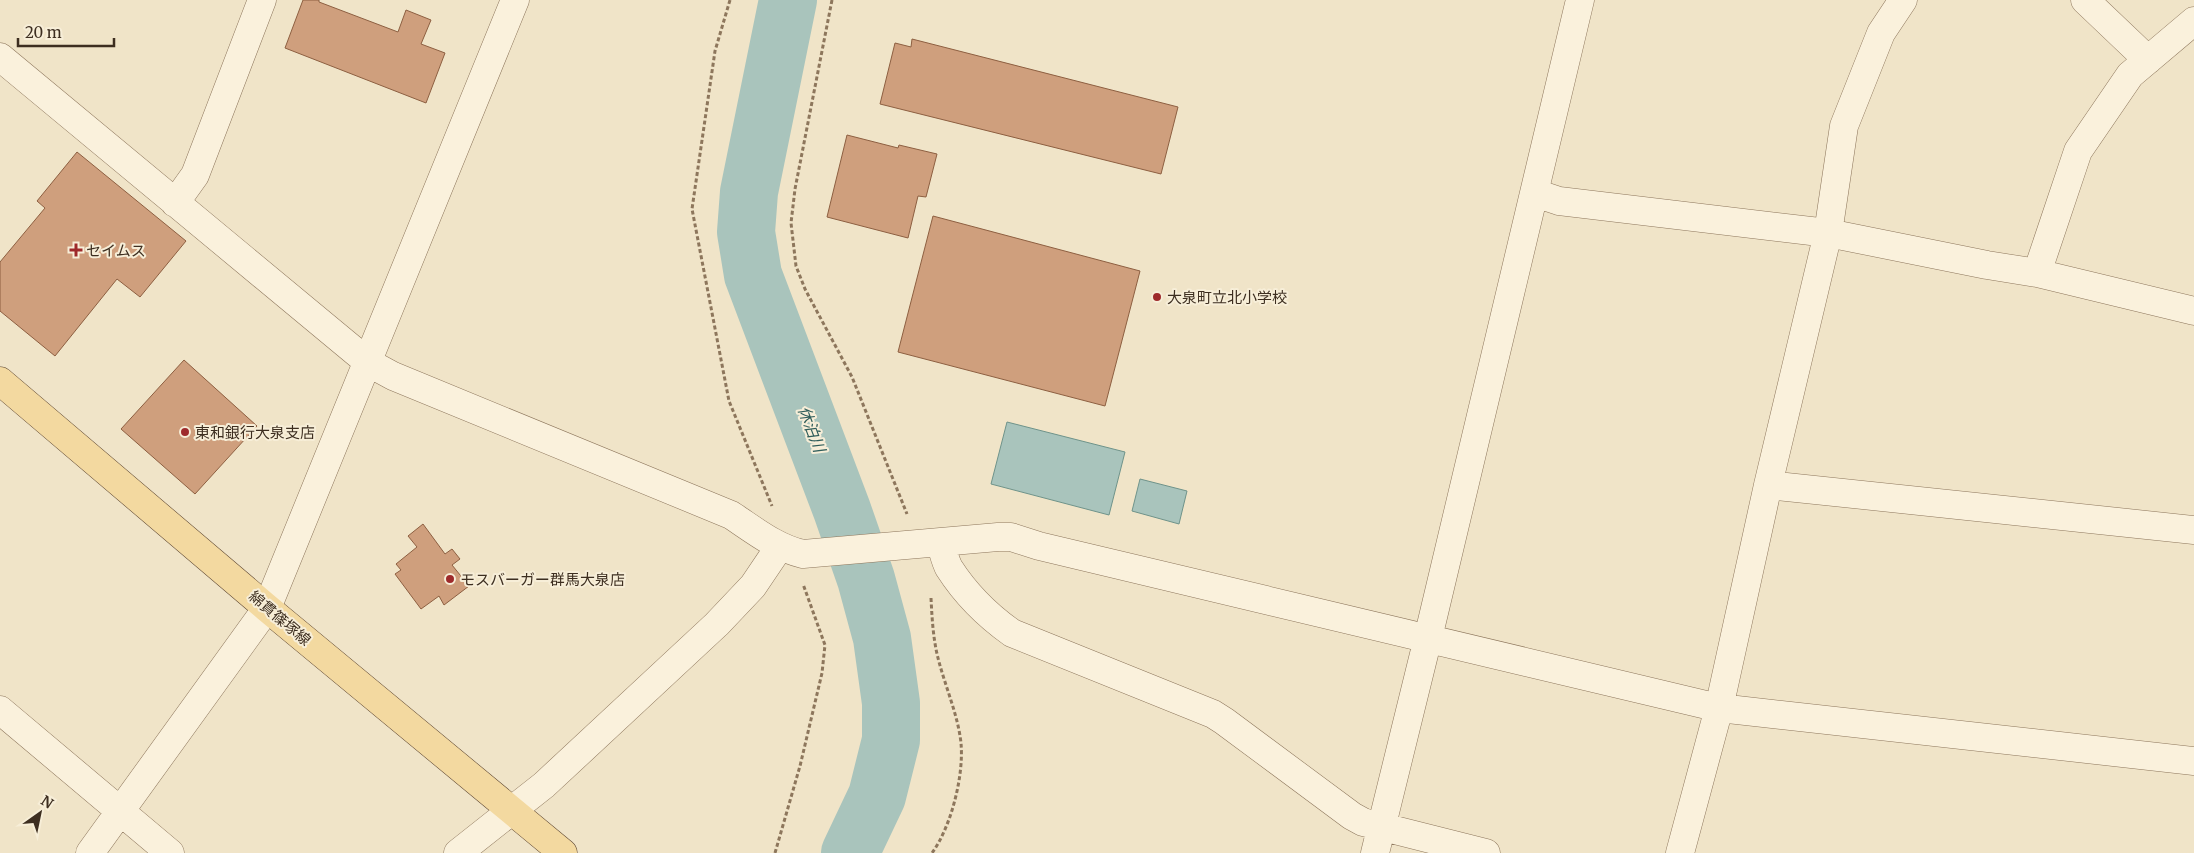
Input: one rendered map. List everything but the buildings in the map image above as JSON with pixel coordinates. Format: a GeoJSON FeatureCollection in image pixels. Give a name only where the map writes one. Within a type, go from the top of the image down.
{"type":"FeatureCollection","features":[{"type":"Feature","properties":{"kind":"main road","name":"綿貫篠塚線"},"geometry":{"type":"LineString","coordinates":[[0,381],[267,608],[563,853]]}},
{"type":"Feature","properties":{"kind":"street"},"geometry":{"type":"LineString","coordinates":[[175,203],[195,175],[262,0]]}},
{"type":"Feature","properties":{"kind":"street"},"geometry":{"type":"LineString","coordinates":[[90,853],[267,608],[369,363],[515,0]]}},
{"type":"Feature","properties":{"kind":"street"},"geometry":{"type":"LineString","coordinates":[[1375,853],[1580,0]]}},
{"type":"Feature","properties":{"kind":"street"},"geometry":{"type":"LineString","coordinates":[[1680,853],[1719,708],[1768,485],[1828,233],[1844,126],[1880,33],[1903,0]]}},
{"type":"Feature","properties":{"kind":"street"},"geometry":{"type":"LineString","coordinates":[[2086,0],[2148,60]]}},
{"type":"Feature","properties":{"kind":"street"},"geometry":{"type":"LineString","coordinates":[[2037,272],[2078,151],[2130,75],[2194,21]]}},
{"type":"Feature","properties":{"kind":"street"},"geometry":{"type":"LineString","coordinates":[[5,71],[175,203],[369,363],[393,376],[731,515],[791,550],[891,546],[1010,537],[1049,548],[1719,708],[2194,761]]}},
{"type":"Feature","properties":{"kind":"street"},"geometry":{"type":"LineString","coordinates":[[1535,193],[1560,201],[1828,233],[1986,265],[2037,272],[2194,311]]}},
{"type":"Feature","properties":{"kind":"street"},"geometry":{"type":"LineString","coordinates":[[1768,485],[2194,530]]}},
{"type":"Feature","properties":{"kind":"street"},"geometry":{"type":"LineString","coordinates":[[940,542],[949,567],[968,592],[992,619],[1012,633],[1213,714],[1352,816],[1381,827],[1486,853]]}},
{"type":"Feature","properties":{"kind":"street"},"geometry":{"type":"LineString","coordinates":[[458,853],[544,785],[739,603],[753,586],[791,550]]}},
{"type":"Feature","properties":{"kind":"street"},"geometry":{"type":"LineString","coordinates":[[0,710],[170,853]]}},
{"type":"Feature","properties":{"kind":"path"},"geometry":{"type":"LineString","coordinates":[[730,0],[716,51],[692,209],[729,401],[773,507]]}},
{"type":"Feature","properties":{"kind":"path"},"geometry":{"type":"LineString","coordinates":[[832,0],[795,189],[791,223],[796,266],[805,289],[852,377],[907,514]]}},
{"type":"Feature","properties":{"kind":"path"},"geometry":{"type":"LineString","coordinates":[[775,853],[800,766],[822,673],[825,646],[791,550]]}},
{"type":"Feature","properties":{"kind":"path"},"geometry":{"type":"LineString","coordinates":[[930,592],[934,635],[961,744],[958,790],[949,821],[932,853]]}},
{"type":"Feature","properties":{"kind":"water"},"geometry":{"type":"Polygon","coordinates":[[[1007,422],[1125,452],[1109,515],[991,484],[1007,422]]]}},
{"type":"Feature","properties":{"kind":"water"},"geometry":{"type":"Polygon","coordinates":[[[1140,479],[1187,491],[1179,524],[1132,511],[1140,479]]]}},
{"type":"Feature","properties":{"kind":"waterway","name":"休泊川"},"geometry":{"type":"LineString","coordinates":[[788,0],[749,192],[746,232],[753,275],[842,510],[866,579],[882,638],[891,703],[891,740],[877,796],[850,853]]}},
{"type":"Feature","properties":{"kind":"place","name":"セイムス"},"geometry":{"type":"Point","coordinates":[76,250]}},
{"type":"Feature","properties":{"kind":"place","name":"大泉町立北小学校"},"geometry":{"type":"Point","coordinates":[1157,297]}},
{"type":"Feature","properties":{"kind":"place","name":"東和銀行大泉支店"},"geometry":{"type":"Point","coordinates":[185,432]}},
{"type":"Feature","properties":{"kind":"place","name":"モスバーガー群馬大泉店"},"geometry":{"type":"Point","coordinates":[450,579]}}]}
